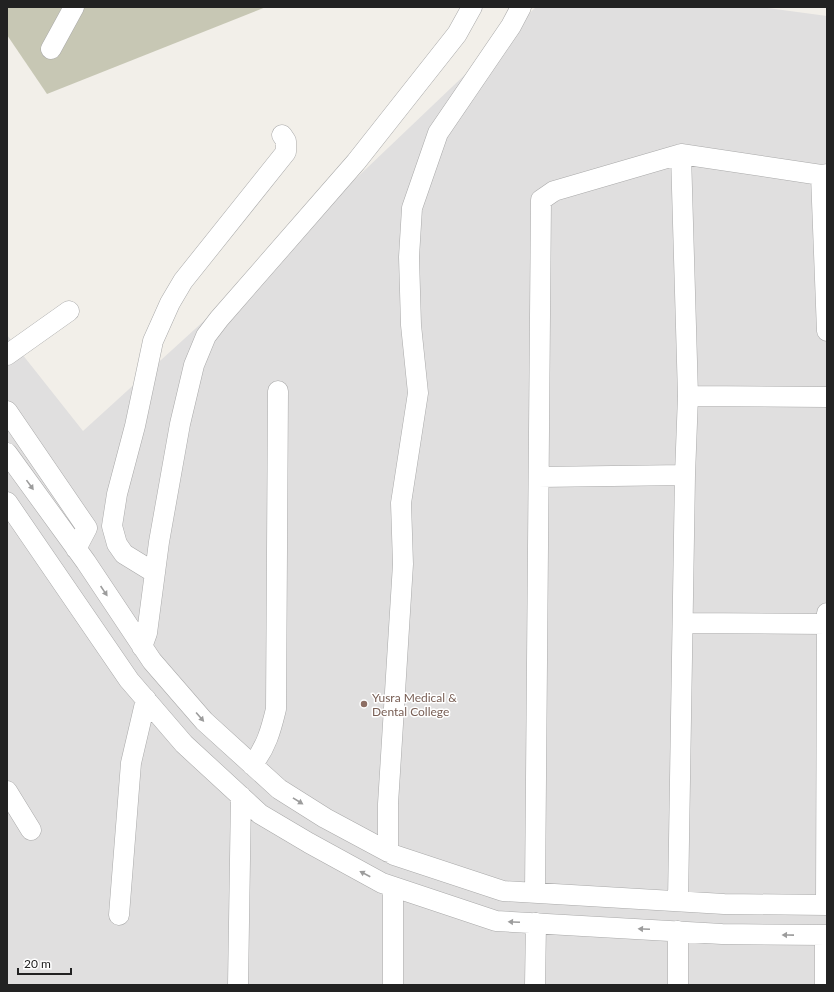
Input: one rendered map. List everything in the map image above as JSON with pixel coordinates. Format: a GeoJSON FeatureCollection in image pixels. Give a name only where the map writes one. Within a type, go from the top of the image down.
{"type":"FeatureCollection","features":[{"type":"Feature","properties":{"kind":"street"},"geometry":{"type":"LineString","coordinates":[[51,49],[74,7]]}},
{"type":"Feature","properties":{"kind":"street"},"geometry":{"type":"LineString","coordinates":[[142,646],[147,633],[155,573],[180,424],[194,365],[206,336],[218,320],[356,162],[457,34],[472,7]]}},
{"type":"Feature","properties":{"kind":"street"},"geometry":{"type":"LineString","coordinates":[[388,852],[389,796],[403,564],[401,503],[418,393],[411,325],[409,257],[412,208],[438,133],[511,26],[521,7]]}},
{"type":"Feature","properties":{"kind":"street"},"geometry":{"type":"LineString","coordinates":[[155,573],[124,554],[117,544],[112,526],[117,494],[135,426],[153,341],[170,303],[183,281],[286,152],[286,141],[282,136]]}},
{"type":"Feature","properties":{"kind":"street"},"geometry":{"type":"LineString","coordinates":[[535,893],[541,200],[554,190],[682,154],[824,174],[827,331]]}},
{"type":"Feature","properties":{"kind":"street"},"geometry":{"type":"LineString","coordinates":[[678,901],[685,475],[688,396],[682,154]]}},
{"type":"Feature","properties":{"kind":"street"},"geometry":{"type":"LineString","coordinates":[[7,355],[69,310]]}},
{"type":"Feature","properties":{"kind":"street"},"geometry":{"type":"LineString","coordinates":[[252,765],[261,754],[269,735],[276,709],[278,391]]}},
{"type":"Feature","properties":{"kind":"street"},"geometry":{"type":"LineString","coordinates":[[688,396],[827,397]]}},
{"type":"Feature","properties":{"kind":"street"},"geometry":{"type":"LineString","coordinates":[[7,411],[87,528],[76,549]]}},
{"type":"Feature","properties":{"kind":"street"},"geometry":{"type":"LineString","coordinates":[[7,453],[76,549],[152,661],[204,721],[279,789],[325,818],[394,855],[503,891],[724,904],[827,905],[827,613]]}},
{"type":"Feature","properties":{"kind":"street"},"geometry":{"type":"LineString","coordinates":[[539,477],[685,475]]}},
{"type":"Feature","properties":{"kind":"street"},"geometry":{"type":"LineString","coordinates":[[7,502],[129,680],[184,744],[260,814],[309,843],[382,883],[496,921],[722,934],[826,935],[825,985]]}},
{"type":"Feature","properties":{"kind":"street"},"geometry":{"type":"LineString","coordinates":[[72,595],[76,587],[92,573]]}},
{"type":"Feature","properties":{"kind":"street"},"geometry":{"type":"LineString","coordinates":[[683,622],[827,624]]}},
{"type":"Feature","properties":{"kind":"street"},"geometry":{"type":"LineString","coordinates":[[152,707],[162,713],[180,694]]}},
{"type":"Feature","properties":{"kind":"street"},"geometry":{"type":"LineString","coordinates":[[119,915],[131,763],[152,707]]}},
{"type":"Feature","properties":{"kind":"street"},"geometry":{"type":"LineString","coordinates":[[7,791],[31,830]]}},
{"type":"Feature","properties":{"kind":"street"},"geometry":{"type":"LineString","coordinates":[[238,985],[241,796]]}},
{"type":"Feature","properties":{"kind":"street"},"geometry":{"type":"LineString","coordinates":[[393,887],[393,985]]}},
{"type":"Feature","properties":{"kind":"street"},"geometry":{"type":"LineString","coordinates":[[583,926],[584,896]]}},
{"type":"Feature","properties":{"kind":"street"},"geometry":{"type":"LineString","coordinates":[[535,985],[536,923]]}},
{"type":"Feature","properties":{"kind":"street"},"geometry":{"type":"LineString","coordinates":[[678,931],[678,985]]}},
{"type":"Feature","properties":{"kind":"shaded area"},"geometry":{"type":"Polygon","coordinates":[[[7,7],[266,7],[47,94],[7,35],[7,7]]]}},
{"type":"Feature","properties":{"kind":"shaded area"},"geometry":{"type":"Polygon","coordinates":[[[536,7],[761,7],[827,16],[827,985],[7,985],[7,335],[83,431],[262,268],[536,7]]]}},
{"type":"Feature","properties":{"kind":"place","name":"Yusra Medical & Dental College"},"geometry":{"type":"Point","coordinates":[364,704]}}]}
